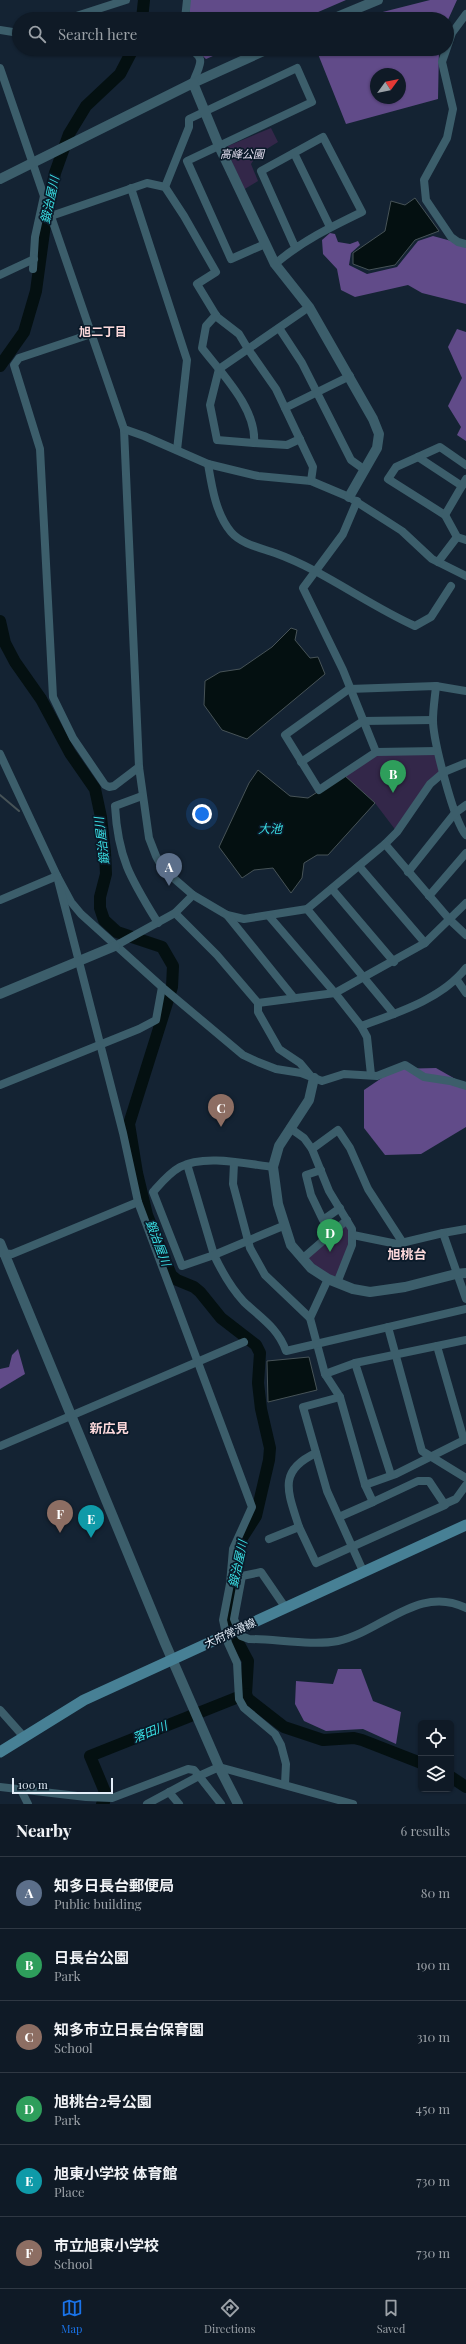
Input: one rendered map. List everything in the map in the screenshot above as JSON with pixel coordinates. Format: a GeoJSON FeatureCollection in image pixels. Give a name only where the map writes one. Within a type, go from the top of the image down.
{"type":"FeatureCollection","features":[{"type":"Feature","properties":{"kind":"main road","name":"大府常滑線"},"geometry":{"type":"LineString","coordinates":[[0,1752],[84,1700],[466,1525]]}},
{"type":"Feature","properties":{"kind":"street"},"geometry":{"type":"LineString","coordinates":[[89,12],[126,0]]}},
{"type":"Feature","properties":{"kind":"street"},"geometry":{"type":"LineString","coordinates":[[186,12],[187,0]]}},
{"type":"Feature","properties":{"kind":"street"},"geometry":{"type":"LineString","coordinates":[[349,12],[378,0]]}},
{"type":"Feature","properties":{"kind":"street"},"geometry":{"type":"LineString","coordinates":[[454,30],[466,14]]}},
{"type":"Feature","properties":{"kind":"street"},"geometry":{"type":"LineString","coordinates":[[0,30],[12,32]]}},
{"type":"Feature","properties":{"kind":"street"},"geometry":{"type":"LineString","coordinates":[[200,56],[201,65],[193,83],[204,113],[265,244],[275,264],[309,307],[350,376],[373,419],[378,434],[377,448],[365,470],[353,499],[343,534],[303,588],[343,670],[376,752]]}},
{"type":"Feature","properties":{"kind":"street"},"geometry":{"type":"LineString","coordinates":[[0,179],[193,83],[253,56]]}},
{"type":"Feature","properties":{"kind":"street"},"geometry":{"type":"LineString","coordinates":[[443,56],[453,109],[447,138],[424,180],[426,200],[451,237],[458,242],[466,244]]}},
{"type":"Feature","properties":{"kind":"street"},"geometry":{"type":"LineString","coordinates":[[0,68],[124,429],[139,767],[142,796],[150,838],[156,856],[163,869],[193,895],[227,915],[244,919],[307,909],[385,844],[397,832],[430,784],[444,772],[466,763]]}},
{"type":"Feature","properties":{"kind":"street"},"geometry":{"type":"LineString","coordinates":[[165,187],[189,127],[189,119],[297,68],[312,102],[188,161],[231,259],[265,244]]}},
{"type":"Feature","properties":{"kind":"street"},"geometry":{"type":"LineString","coordinates":[[275,264],[295,247],[330,227],[362,212],[323,137],[261,171],[295,247]]}},
{"type":"Feature","properties":{"kind":"street"},"geometry":{"type":"LineString","coordinates":[[294,153],[330,227]]}},
{"type":"Feature","properties":{"kind":"street"},"geometry":{"type":"LineString","coordinates":[[51,216],[147,183],[165,187],[184,216],[216,272],[197,284],[216,316],[239,334],[276,389],[313,467],[311,481]]}},
{"type":"Feature","properties":{"kind":"street"},"geometry":{"type":"LineString","coordinates":[[131,188],[187,360],[177,450]]}},
{"type":"Feature","properties":{"kind":"street"},"geometry":{"type":"LineString","coordinates":[[33,269],[37,223],[45,198]]}},
{"type":"Feature","properties":{"kind":"street"},"geometry":{"type":"LineString","coordinates":[[0,275],[34,259]]}},
{"type":"Feature","properties":{"kind":"street"},"geometry":{"type":"LineString","coordinates":[[300,440],[287,445],[254,444],[217,440],[210,405],[218,369],[309,307]]}},
{"type":"Feature","properties":{"kind":"street"},"geometry":{"type":"LineString","coordinates":[[216,316],[206,326],[202,348],[242,403],[255,432],[254,444]]}},
{"type":"Feature","properties":{"kind":"street"},"geometry":{"type":"LineString","coordinates":[[279,328],[318,392],[351,460],[365,470]]}},
{"type":"Feature","properties":{"kind":"street"},"geometry":{"type":"LineString","coordinates":[[91,334],[19,358],[14,365],[40,448],[53,697],[73,738],[105,785],[109,787],[114,786],[139,767]]}},
{"type":"Feature","properties":{"kind":"street"},"geometry":{"type":"LineString","coordinates":[[285,408],[350,376]]}},
{"type":"Feature","properties":{"kind":"street"},"geometry":{"type":"LineString","coordinates":[[124,429],[208,464],[258,476],[311,481],[353,499],[402,531],[432,559],[466,576]]}},
{"type":"Feature","properties":{"kind":"street"},"geometry":{"type":"LineString","coordinates":[[466,465],[440,447],[396,467],[388,479],[445,515],[456,537],[466,540]]}},
{"type":"Feature","properties":{"kind":"street"},"geometry":{"type":"LineString","coordinates":[[418,457],[464,483],[445,515]]}},
{"type":"Feature","properties":{"kind":"street"},"geometry":{"type":"LineString","coordinates":[[208,464],[211,484],[220,516],[232,534],[251,544],[295,560],[387,613],[415,626],[431,617],[451,586]]}},
{"type":"Feature","properties":{"kind":"street"},"geometry":{"type":"LineString","coordinates":[[438,562],[456,537]]}},
{"type":"Feature","properties":{"kind":"street"},"geometry":{"type":"LineString","coordinates":[[436,686],[433,720],[436,751],[444,772],[461,830],[466,836]]}},
{"type":"Feature","properties":{"kind":"street"},"geometry":{"type":"LineString","coordinates":[[436,751],[376,752],[319,790],[285,735],[349,688],[436,686],[466,691]]}},
{"type":"Feature","properties":{"kind":"street"},"geometry":{"type":"LineString","coordinates":[[301,762],[363,721],[433,720]]}},
{"type":"Feature","properties":{"kind":"street"},"geometry":{"type":"LineString","coordinates":[[0,754],[57,876],[71,902],[81,914],[115,946],[244,1055],[276,1069],[301,1072],[322,1081],[344,1074],[376,1076],[405,1066],[424,1077],[450,1081],[466,1086]]}},
{"type":"Feature","properties":{"kind":"street"},"geometry":{"type":"LineString","coordinates":[[142,796],[115,806],[119,847],[130,878],[158,923]]}},
{"type":"Feature","properties":{"kind":"street"},"geometry":{"type":"LineString","coordinates":[[408,872],[455,812],[466,805]]}},
{"type":"Feature","properties":{"kind":"street"},"geometry":{"type":"LineString","coordinates":[[385,844],[450,920],[466,935]]}},
{"type":"Feature","properties":{"kind":"street"},"geometry":{"type":"LineString","coordinates":[[429,896],[466,853]]}},
{"type":"Feature","properties":{"kind":"street"},"geometry":{"type":"LineString","coordinates":[[359,866],[425,943]]}},
{"type":"Feature","properties":{"kind":"street"},"geometry":{"type":"LineString","coordinates":[[0,900],[57,876]]}},
{"type":"Feature","properties":{"kind":"street"},"geometry":{"type":"LineString","coordinates":[[57,876],[138,1202],[252,1507],[237,1538],[234,1549],[230,1584],[223,1620],[232,1632],[249,1639],[336,1641],[351,1637],[398,1613],[430,1602],[449,1601],[466,1608]]}},
{"type":"Feature","properties":{"kind":"street"},"geometry":{"type":"LineString","coordinates":[[332,889],[394,962]]}},
{"type":"Feature","properties":{"kind":"street"},"geometry":{"type":"LineString","coordinates":[[0,994],[126,941],[175,913],[193,895]]}},
{"type":"Feature","properties":{"kind":"street"},"geometry":{"type":"LineString","coordinates":[[258,1003],[336,993],[394,962],[425,943],[466,903]]}},
{"type":"Feature","properties":{"kind":"street"},"geometry":{"type":"LineString","coordinates":[[307,909],[394,1014]]}},
{"type":"Feature","properties":{"kind":"street"},"geometry":{"type":"LineString","coordinates":[[175,913],[217,955],[258,1003],[258,1012],[279,1049],[300,1063],[314,1078]]}},
{"type":"Feature","properties":{"kind":"street"},"geometry":{"type":"LineString","coordinates":[[227,915],[294,998]]}},
{"type":"Feature","properties":{"kind":"street"},"geometry":{"type":"LineString","coordinates":[[269,916],[336,993],[361,1026],[367,1038],[371,1075]]}},
{"type":"Feature","properties":{"kind":"street"},"geometry":{"type":"LineString","coordinates":[[361,1026],[394,1014],[449,986],[457,980],[466,968]]}},
{"type":"Feature","properties":{"kind":"street"},"geometry":{"type":"LineString","coordinates":[[457,980],[466,993]]}},
{"type":"Feature","properties":{"kind":"street"},"geometry":{"type":"LineString","coordinates":[[0,1084],[139,1029],[156,1020],[162,987]]}},
{"type":"Feature","properties":{"kind":"street"},"geometry":{"type":"LineString","coordinates":[[314,1078],[309,1100],[279,1146],[272,1167],[273,1180],[283,1226],[291,1245],[302,1259],[333,1281],[353,1289],[381,1292],[461,1273]]}},
{"type":"Feature","properties":{"kind":"street"},"geometry":{"type":"LineString","coordinates":[[290,1128],[304,1138],[312,1149],[329,1191],[347,1220],[353,1235],[352,1245],[333,1281],[310,1318]]}},
{"type":"Feature","properties":{"kind":"street"},"geometry":{"type":"LineString","coordinates":[[312,1149],[338,1130],[350,1148],[368,1189],[404,1243]]}},
{"type":"Feature","properties":{"kind":"street"},"geometry":{"type":"LineString","coordinates":[[272,1167],[208,1161],[187,1164],[167,1176],[153,1192],[182,1266],[214,1255],[283,1226]]}},
{"type":"Feature","properties":{"kind":"street"},"geometry":{"type":"LineString","coordinates":[[234,1163],[232,1184],[248,1241],[265,1275],[310,1318],[318,1342],[325,1374],[340,1397],[365,1485],[373,1502]]}},
{"type":"Feature","properties":{"kind":"street"},"geometry":{"type":"LineString","coordinates":[[187,1164],[214,1255],[231,1286],[252,1310],[277,1332],[286,1351],[318,1342],[466,1309]]}},
{"type":"Feature","properties":{"kind":"street"},"geometry":{"type":"LineString","coordinates":[[321,1170],[306,1174],[311,1195],[323,1220],[340,1208]]}},
{"type":"Feature","properties":{"kind":"street"},"geometry":{"type":"LineString","coordinates":[[2,1254],[12,1254],[138,1202]]}},
{"type":"Feature","properties":{"kind":"street"},"geometry":{"type":"LineString","coordinates":[[302,1259],[347,1220]]}},
{"type":"Feature","properties":{"kind":"street"},"geometry":{"type":"LineString","coordinates":[[353,1235],[397,1244],[466,1229]]}},
{"type":"Feature","properties":{"kind":"street"},"geometry":{"type":"LineString","coordinates":[[442,1233],[461,1273],[466,1299]]}},
{"type":"Feature","properties":{"kind":"street"},"geometry":{"type":"LineString","coordinates":[[0,1243],[2,1254],[72,1415],[172,1660],[219,1767],[238,1804]]}},
{"type":"Feature","properties":{"kind":"street"},"geometry":{"type":"LineString","coordinates":[[388,1327],[422,1451],[466,1478]]}},
{"type":"Feature","properties":{"kind":"street"},"geometry":{"type":"LineString","coordinates":[[325,1374],[356,1363],[466,1340]]}},
{"type":"Feature","properties":{"kind":"street"},"geometry":{"type":"LineString","coordinates":[[0,1446],[244,1342]]}},
{"type":"Feature","properties":{"kind":"street"},"geometry":{"type":"LineString","coordinates":[[365,1485],[391,1476],[429,1456],[465,1440],[437,1346]]}},
{"type":"Feature","properties":{"kind":"street"},"geometry":{"type":"LineString","coordinates":[[356,1363],[391,1476]]}},
{"type":"Feature","properties":{"kind":"street"},"geometry":{"type":"LineString","coordinates":[[340,1397],[303,1407],[327,1491],[363,1571]]}},
{"type":"Feature","properties":{"kind":"street"},"geometry":{"type":"LineString","coordinates":[[316,1453],[295,1466],[289,1481],[293,1508],[299,1527],[316,1563],[353,1548],[445,1505],[429,1481],[418,1481],[339,1517]]}},
{"type":"Feature","properties":{"kind":"street"},"geometry":{"type":"LineString","coordinates":[[447,1503],[456,1499],[466,1485]]}},
{"type":"Feature","properties":{"kind":"street"},"geometry":{"type":"LineString","coordinates":[[269,1540],[299,1527]]}},
{"type":"Feature","properties":{"kind":"street"},"geometry":{"type":"LineString","coordinates":[[285,1607],[261,1572],[242,1576],[232,1632],[228,1643],[237,1663],[239,1699],[244,1708],[275,1734],[281,1745],[286,1764],[285,1784]]}},
{"type":"Feature","properties":{"kind":"street"},"geometry":{"type":"LineString","coordinates":[[0,1710],[24,1737]]}},
{"type":"Feature","properties":{"kind":"street"},"geometry":{"type":"LineString","coordinates":[[147,1804],[219,1767],[353,1804]]}},
{"type":"Feature","properties":{"kind":"street"},"geometry":{"type":"LineString","coordinates":[[0,1787],[86,1797],[112,1798],[188,1769],[194,1770],[221,1804]]}},
{"type":"Feature","properties":{"kind":"street"},"geometry":{"type":"LineString","coordinates":[[21,1790],[28,1804]]}},
{"type":"Feature","properties":{"kind":"street"},"geometry":{"type":"LineString","coordinates":[[170,1792],[178,1804]]}},
{"type":"Feature","properties":{"kind":"green space","name":"高峰公園"},"geometry":{"type":"Polygon","coordinates":[[[271,128],[278,142],[257,155],[251,164],[258,181],[243,190],[227,149],[228,146],[271,128]]]}},
{"type":"Feature","properties":{"kind":"green space"},"geometry":{"type":"Polygon","coordinates":[[[437,751],[444,772],[397,832],[375,803],[344,775],[376,752],[437,751]]]}},
{"type":"Feature","properties":{"kind":"green space"},"geometry":{"type":"Polygon","coordinates":[[[347,1220],[352,1229],[341,1275],[333,1277],[302,1259],[347,1220]]]}},
{"type":"Feature","properties":{"kind":"shaded area"},"geometry":{"type":"Polygon","coordinates":[[[190,0],[346,0],[318,12],[189,12],[190,0]]]}},
{"type":"Feature","properties":{"kind":"shaded area"},"geometry":{"type":"Polygon","coordinates":[[[430,0],[457,0],[452,12],[383,12],[430,0]]]}},
{"type":"Feature","properties":{"kind":"shaded area"},"geometry":{"type":"Polygon","coordinates":[[[203,56],[213,56],[206,59],[203,56]]]}},
{"type":"Feature","properties":{"kind":"shaded area"},"geometry":{"type":"Polygon","coordinates":[[[319,56],[439,56],[438,99],[346,124],[319,56]]]}},
{"type":"Feature","properties":{"kind":"shaded area"},"geometry":{"type":"Polygon","coordinates":[[[330,233],[335,234],[338,242],[350,244],[358,241],[360,245],[351,253],[349,265],[367,274],[397,267],[418,241],[433,236],[466,245],[466,304],[422,293],[408,285],[355,297],[341,290],[337,269],[323,254],[322,240],[330,233]]]}},
{"type":"Feature","properties":{"kind":"shaded area"},"geometry":{"type":"Polygon","coordinates":[[[457,329],[466,332],[466,441],[457,435],[461,427],[448,406],[462,378],[448,347],[457,329]]]}},
{"type":"Feature","properties":{"kind":"shaded area"},"geometry":{"type":"Polygon","coordinates":[[[436,1068],[466,1085],[466,1127],[421,1154],[385,1155],[364,1128],[364,1090],[395,1069],[436,1068]]]}},
{"type":"Feature","properties":{"kind":"shaded area"},"geometry":{"type":"Polygon","coordinates":[[[18,1349],[25,1374],[0,1389],[0,1369],[9,1367],[12,1355],[18,1349]]]}},
{"type":"Feature","properties":{"kind":"shaded area"},"geometry":{"type":"Polygon","coordinates":[[[338,1669],[361,1669],[373,1701],[401,1712],[396,1744],[363,1729],[326,1731],[304,1721],[295,1704],[296,1681],[333,1684],[338,1669]]]}},
{"type":"Feature","properties":{"kind":"water"},"geometry":{"type":"Polygon","coordinates":[[[415,198],[439,231],[415,240],[395,265],[369,270],[353,264],[353,253],[385,231],[391,201],[405,205],[415,198]]]}},
{"type":"Feature","properties":{"kind":"water"},"geometry":{"type":"Polygon","coordinates":[[[291,628],[297,630],[295,640],[310,658],[318,657],[325,674],[247,739],[222,730],[204,705],[205,681],[220,672],[240,669],[272,647],[291,628]]]}},
{"type":"Feature","properties":{"kind":"water","name":"大池"},"geometry":{"type":"Polygon","coordinates":[[[258,770],[290,796],[308,798],[344,775],[375,803],[328,855],[317,855],[304,863],[302,878],[291,893],[273,868],[254,870],[242,878],[219,847],[249,783],[258,770]]]}},
{"type":"Feature","properties":{"kind":"water"},"geometry":{"type":"Polygon","coordinates":[[[309,1357],[317,1390],[268,1402],[267,1361],[309,1357]]]}},
{"type":"Feature","properties":{"kind":"waterway","name":"鍛治屋川"},"geometry":{"type":"LineString","coordinates":[[143,12],[144,0]]}},
{"type":"Feature","properties":{"kind":"waterway","name":"鍛治屋川"},"geometry":{"type":"LineString","coordinates":[[0,366],[24,332],[36,291],[46,217],[55,173],[69,134],[86,106],[120,74],[129,56]]}},
{"type":"Feature","properties":{"kind":"waterway","name":"鍛治屋川"},"geometry":{"type":"LineString","coordinates":[[0,621],[5,643],[15,662],[41,699],[70,753],[95,789],[101,817],[105,852],[106,874],[100,897],[100,908],[104,920],[117,932],[162,947],[173,966],[172,987],[129,1124],[137,1173],[147,1215],[171,1275],[177,1280],[194,1287],[200,1292],[221,1318],[256,1345],[260,1353],[258,1383],[261,1409],[270,1448],[269,1460],[256,1516],[240,1541],[236,1579],[228,1616],[234,1635],[248,1661],[246,1694],[248,1699],[284,1727],[323,1740],[354,1738],[362,1740],[418,1762]]}},
{"type":"Feature","properties":{"kind":"waterway"},"geometry":{"type":"LineString","coordinates":[[0,795],[19,811]]}},
{"type":"Feature","properties":{"kind":"waterway","name":"落田川"},"geometry":{"type":"LineString","coordinates":[[105,1792],[90,1756],[246,1694]]}},
{"type":"Feature","properties":{"kind":"waterway","name":"鍛治屋川"},"geometry":{"type":"LineString","coordinates":[[454,1779],[466,1787]]}},
{"type":"Feature","properties":{"kind":"place","name":"日長台公園"},"geometry":{"type":"Point","coordinates":[393,793]}},
{"type":"Feature","properties":{"kind":"place","name":"知多日長台郵便局"},"geometry":{"type":"Point","coordinates":[169,886]}},
{"type":"Feature","properties":{"kind":"place","name":"知多市立日長台保育園"},"geometry":{"type":"Point","coordinates":[221,1127]}},
{"type":"Feature","properties":{"kind":"place","name":"旭桃台2号公園"},"geometry":{"type":"Point","coordinates":[330,1252]}},
{"type":"Feature","properties":{"kind":"place","name":"市立旭東小学校"},"geometry":{"type":"Point","coordinates":[60,1533]}},
{"type":"Feature","properties":{"kind":"place","name":"旭東小学校 体育館"},"geometry":{"type":"Point","coordinates":[91,1538]}},
{"type":"Feature","properties":{"kind":"district","name":"旭二丁目"},"geometry":{"type":"Point","coordinates":[103,332]}},
{"type":"Feature","properties":{"kind":"district","name":"旭桃台"},"geometry":{"type":"Point","coordinates":[407,1254]}},
{"type":"Feature","properties":{"kind":"district","name":"新広見"},"geometry":{"type":"Point","coordinates":[109,1428]}}]}
